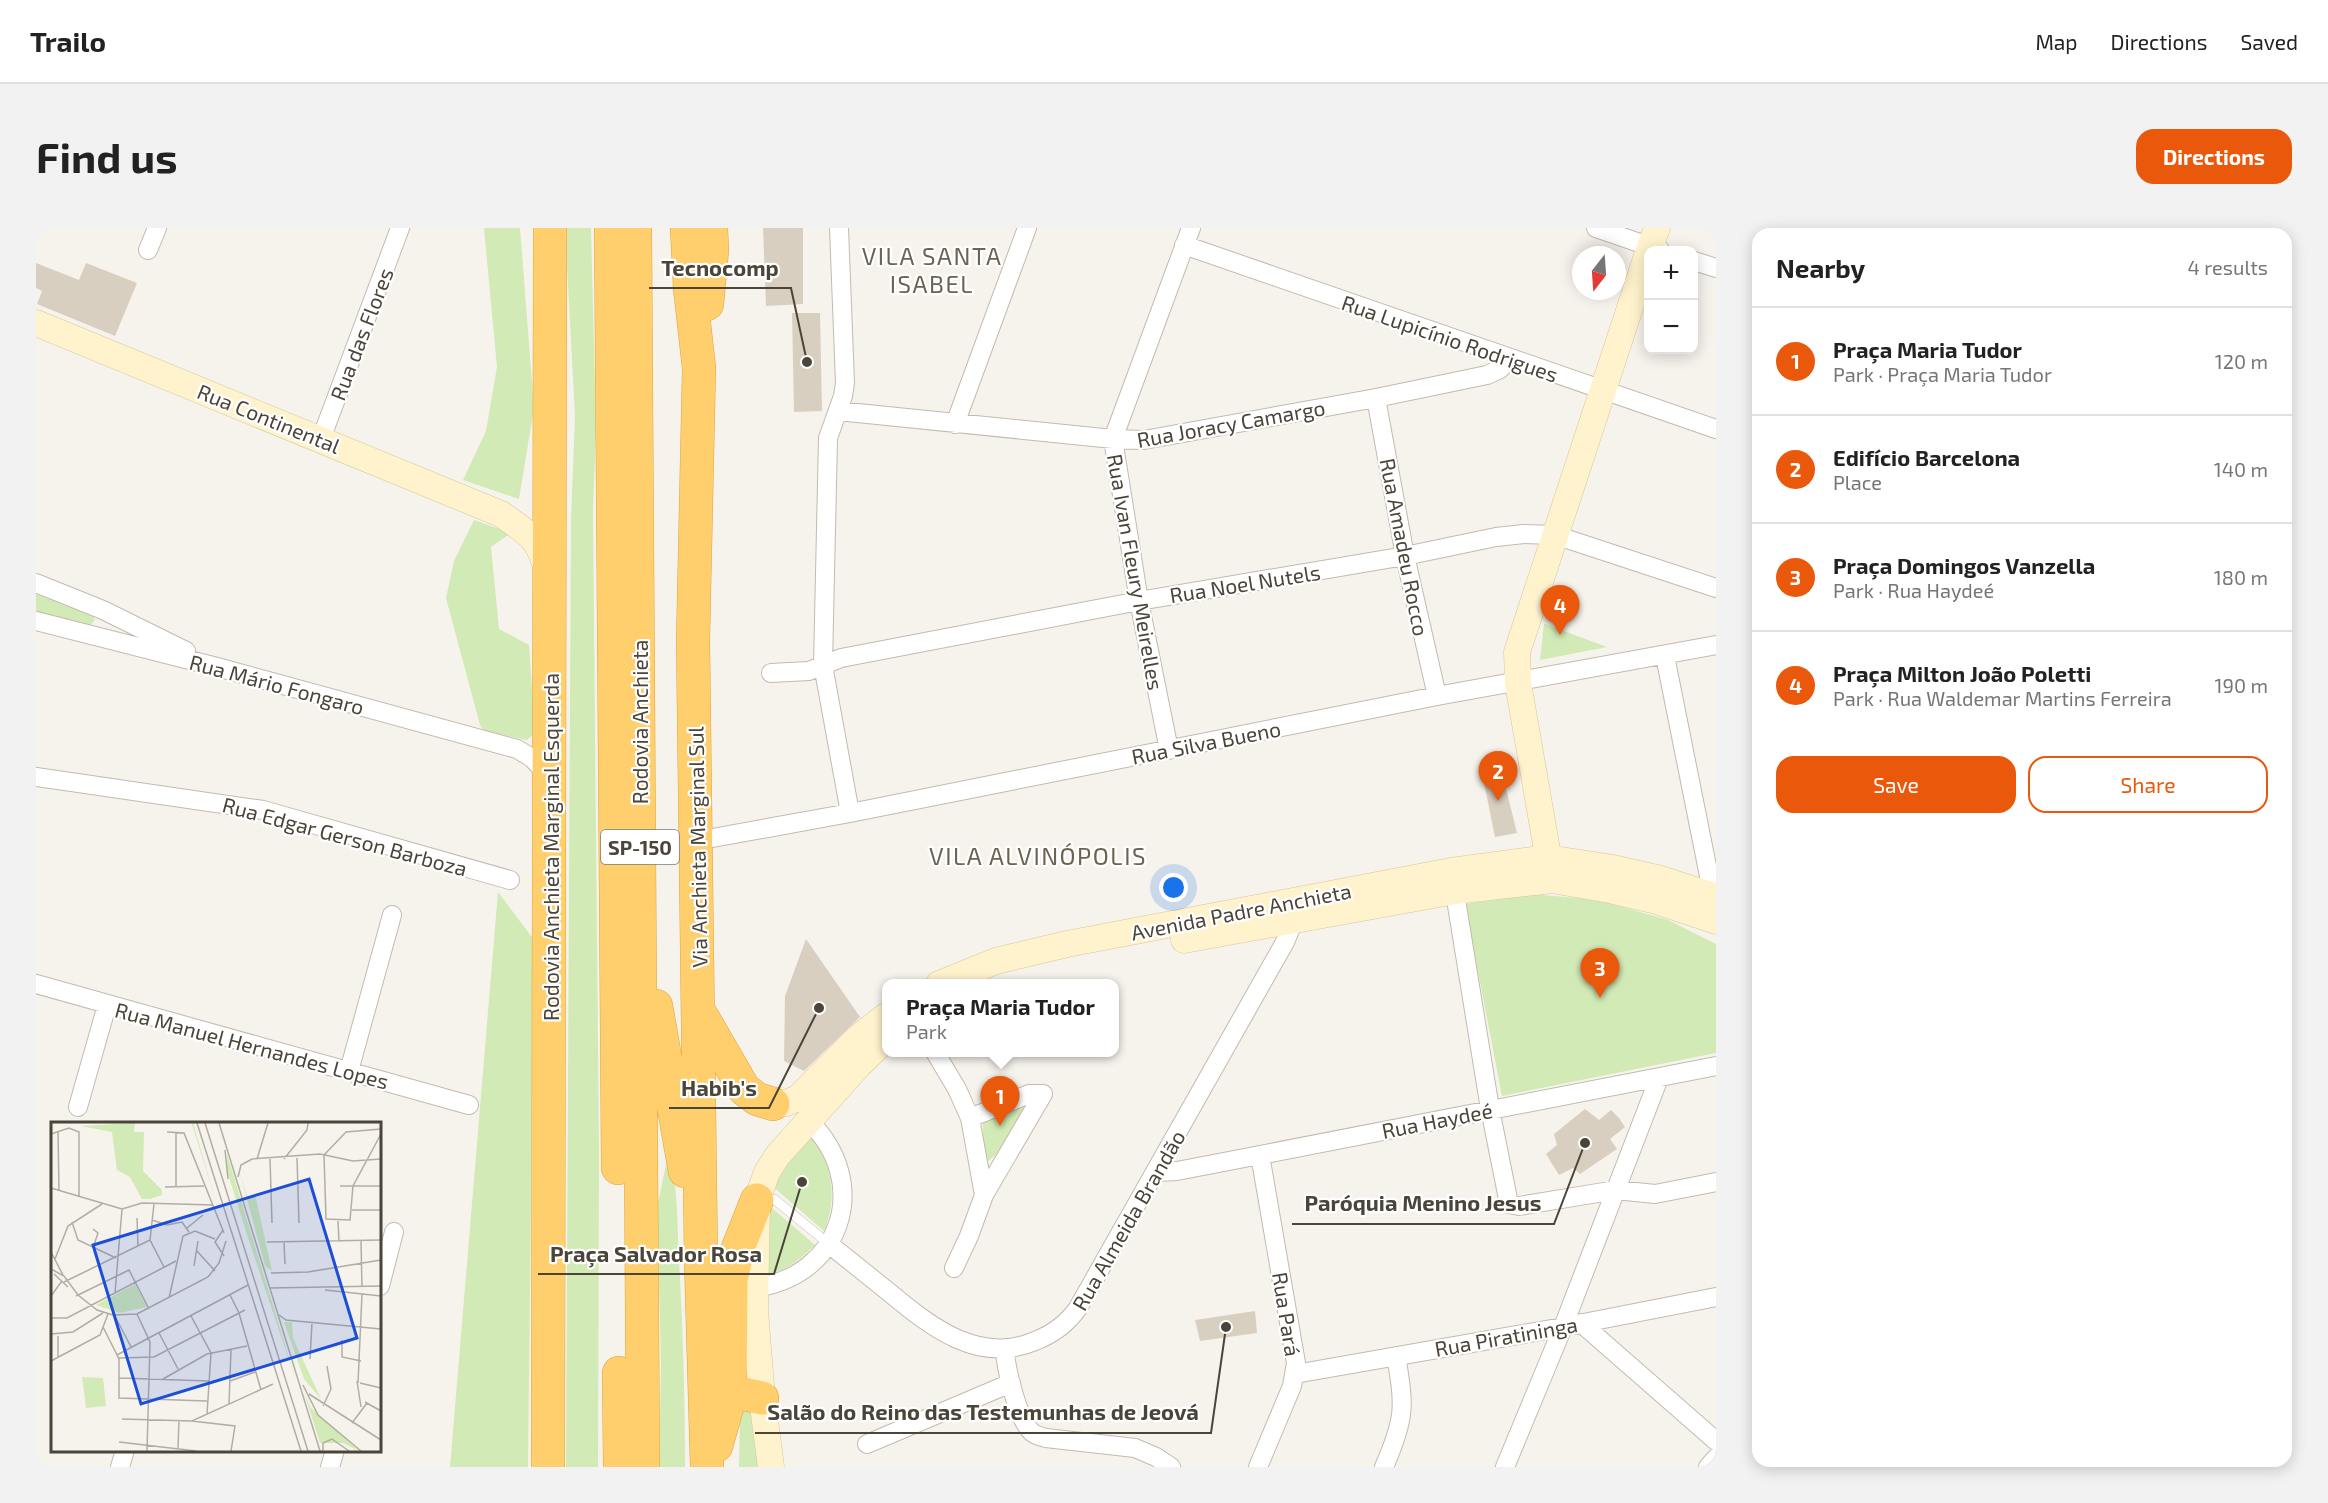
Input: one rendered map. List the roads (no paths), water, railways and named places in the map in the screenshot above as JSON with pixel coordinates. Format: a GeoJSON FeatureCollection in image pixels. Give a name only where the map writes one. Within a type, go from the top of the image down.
{"type":"FeatureCollection","features":[{"type":"Feature","properties":{"kind":"highway","name":"Rodovia Anchieta Marginal Esquerda"},"geometry":{"type":"LineString","coordinates":[[548,1467],[550,228]]}},
{"type":"Feature","properties":{"kind":"highway","name":"Via Anchieta Marginal Sul"},"geometry":{"type":"LineString","coordinates":[[687,228],[690,288],[699,368],[693,641],[701,1261],[708,1467]]}},
{"type":"Feature","properties":{"kind":"highway"},"geometry":{"type":"LineString","coordinates":[[699,368],[709,292],[711,228]]}},
{"type":"Feature","properties":{"kind":"highway","name":"Rodovia Anchieta"},"geometry":{"type":"LineString","coordinates":[[616,231],[640,918],[643,1467]]}},
{"type":"Feature","properties":{"kind":"highway","name":"Rodovia Anchieta"},"geometry":{"type":"LineString","coordinates":[[616,231],[620,1467]]}},
{"type":"Feature","properties":{"kind":"highway"},"geometry":{"type":"LineString","coordinates":[[640,918],[701,1261]]}},
{"type":"Feature","properties":{"kind":"highway"},"geometry":{"type":"LineString","coordinates":[[699,1011],[741,1086],[751,1096],[773,1104]]}},
{"type":"Feature","properties":{"kind":"highway"},"geometry":{"type":"LineString","coordinates":[[708,1467],[723,1427],[746,1398],[731,1280],[738,1248],[766,1190]]}},
{"type":"Feature","properties":{"kind":"street"},"geometry":{"type":"LineString","coordinates":[[148,250],[157,228]]}},
{"type":"Feature","properties":{"kind":"street","name":"Rua das Flores"},"geometry":{"type":"LineString","coordinates":[[321,439],[400,228]]}},
{"type":"Feature","properties":{"kind":"street"},"geometry":{"type":"LineString","coordinates":[[839,228],[844,383],[843,396],[828,438],[823,666],[850,813]]}},
{"type":"Feature","properties":{"kind":"street"},"geometry":{"type":"LineString","coordinates":[[955,424],[1027,228]]}},
{"type":"Feature","properties":{"kind":"street","name":"Rua Ivan Fleury Meirelles"},"geometry":{"type":"LineString","coordinates":[[1169,750],[1139,600],[1113,439],[1191,228]]}},
{"type":"Feature","properties":{"kind":"street"},"geometry":{"type":"LineString","coordinates":[[1596,228],[1653,246]]}},
{"type":"Feature","properties":{"kind":"street","name":"Rua Lupicínio Rodrigues"},"geometry":{"type":"LineString","coordinates":[[1184,245],[1716,429]]}},
{"type":"Feature","properties":{"kind":"street"},"geometry":{"type":"LineString","coordinates":[[1698,262],[1716,268]]}},
{"type":"Feature","properties":{"kind":"street"},"geometry":{"type":"LineString","coordinates":[[1550,869],[1518,682],[1517,652],[1602,390],[1644,271]]}},
{"type":"Feature","properties":{"kind":"street","name":"Rua Continental"},"geometry":{"type":"LineString","coordinates":[[36,323],[501,514],[532,536],[539,545],[550,584]]}},
{"type":"Feature","properties":{"kind":"street","name":"Rua Joracy Camargo"},"geometry":{"type":"LineString","coordinates":[[838,411],[1113,439],[1144,440],[1376,398],[1487,375],[1500,369],[1510,359]]}},
{"type":"Feature","properties":{"kind":"street","name":"Rua Amadeu Rocco"},"geometry":{"type":"LineString","coordinates":[[1376,398],[1405,556],[1437,696]]}},
{"type":"Feature","properties":{"kind":"street"},"geometry":{"type":"LineString","coordinates":[[501,514],[523,513],[531,508],[538,498],[550,442]]}},
{"type":"Feature","properties":{"kind":"street","name":"Rua Noel Nutels"},"geometry":{"type":"LineString","coordinates":[[771,673],[809,671],[841,658],[1139,600],[1524,534],[1555,536],[1716,588]]}},
{"type":"Feature","properties":{"kind":"street"},"geometry":{"type":"LineString","coordinates":[[36,583],[103,610],[217,667]]}},
{"type":"Feature","properties":{"kind":"street"},"geometry":{"type":"LineString","coordinates":[[93,636],[103,624],[103,610]]}},
{"type":"Feature","properties":{"kind":"street","name":"Rua Mário Fongaro"},"geometry":{"type":"LineString","coordinates":[[36,621],[517,748]]}},
{"type":"Feature","properties":{"kind":"street","name":"Rua Silva Bueno"},"geometry":{"type":"LineString","coordinates":[[696,841],[850,813],[1437,696],[1716,645]]}},
{"type":"Feature","properties":{"kind":"street"},"geometry":{"type":"LineString","coordinates":[[1665,656],[1714,896]]}},
{"type":"Feature","properties":{"kind":"street"},"geometry":{"type":"LineString","coordinates":[[517,748],[531,745],[550,730]]}},
{"type":"Feature","properties":{"kind":"street"},"geometry":{"type":"LineString","coordinates":[[517,748],[532,758],[550,777]]}},
{"type":"Feature","properties":{"kind":"street","name":"Rua Edgar Gerson Barboza"},"geometry":{"type":"LineString","coordinates":[[36,777],[262,810],[510,880]]}},
{"type":"Feature","properties":{"kind":"street","name":"Avenida Padre Anchieta"},"geometry":{"type":"LineString","coordinates":[[950,979],[978,967],[1034,951],[1290,911],[1453,881],[1550,869],[1651,877],[1714,896]]}},
{"type":"Feature","properties":{"kind":"street","name":"Avenida Padre Anchieta"},"geometry":{"type":"LineString","coordinates":[[1550,869],[1610,890],[1653,900],[1716,921]]}},
{"type":"Feature","properties":{"kind":"street"},"geometry":{"type":"LineString","coordinates":[[1453,881],[1490,1109],[1511,1206],[1616,1190],[1655,1194],[1716,1182]]}},
{"type":"Feature","properties":{"kind":"street","name":"Avenida Padre Anchieta"},"geometry":{"type":"LineString","coordinates":[[1000,979],[1031,969],[1290,911]]}},
{"type":"Feature","properties":{"kind":"street","name":"Rua Almeida Brandão"},"geometry":{"type":"LineString","coordinates":[[829,1244],[913,1312],[946,1335],[979,1346],[1005,1348],[1021,1346],[1042,1338],[1062,1326],[1073,1315],[1157,1172],[1285,942],[1290,911]]}},
{"type":"Feature","properties":{"kind":"street"},"geometry":{"type":"LineString","coordinates":[[349,1071],[392,915]]}},
{"type":"Feature","properties":{"kind":"street","name":"Rua Manuel Hernandes Lopes"},"geometry":{"type":"LineString","coordinates":[[36,984],[469,1105]]}},
{"type":"Feature","properties":{"kind":"street"},"geometry":{"type":"LineString","coordinates":[[78,1107],[107,1005]]}},
{"type":"Feature","properties":{"kind":"street"},"geometry":{"type":"LineString","coordinates":[[773,1104],[794,1100],[821,1077],[859,1037],[882,1019]]}},
{"type":"Feature","properties":{"kind":"street"},"geometry":{"type":"LineString","coordinates":[[766,1190],[808,1120],[882,1043]]}},
{"type":"Feature","properties":{"kind":"street"},"geometry":{"type":"LineString","coordinates":[[937,1057],[957,1089],[970,1118],[984,1195]]}},
{"type":"Feature","properties":{"kind":"street","name":"Rua Haydeé"},"geometry":{"type":"LineString","coordinates":[[1157,1172],[1177,1171],[1716,1066]]}},
{"type":"Feature","properties":{"kind":"street"},"geometry":{"type":"LineString","coordinates":[[754,1288],[781,1282],[812,1264],[829,1244],[839,1221],[842,1207],[842,1181],[836,1157],[828,1143],[808,1120],[806,1109],[821,1077]]}},
{"type":"Feature","properties":{"kind":"street"},"geometry":{"type":"LineString","coordinates":[[1505,1467],[1563,1327],[1659,1078]]}},
{"type":"Feature","properties":{"kind":"street"},"geometry":{"type":"LineString","coordinates":[[954,1268],[984,1195],[1043,1094],[1029,1094],[970,1118]]}},
{"type":"Feature","properties":{"kind":"street"},"geometry":{"type":"LineString","coordinates":[[771,1467],[746,1398],[754,1288],[769,1156],[782,1121],[780,1110],[773,1104]]}},
{"type":"Feature","properties":{"kind":"street","name":"Rua Pará"},"geometry":{"type":"LineString","coordinates":[[1258,1467],[1295,1374],[1296,1363],[1260,1155]]}},
{"type":"Feature","properties":{"kind":"street"},"geometry":{"type":"LineString","coordinates":[[381,1282],[394,1232]]}},
{"type":"Feature","properties":{"kind":"street","name":"Rua Piratininga"},"geometry":{"type":"LineString","coordinates":[[1295,1374],[1563,1327],[1716,1297]]}},
{"type":"Feature","properties":{"kind":"street"},"geometry":{"type":"LineString","coordinates":[[1581,1323],[1716,1441]]}},
{"type":"Feature","properties":{"kind":"street"},"geometry":{"type":"LineString","coordinates":[[1005,1348],[1005,1363],[1024,1422],[1035,1435],[1135,1448],[1156,1457],[1171,1467]]}},
{"type":"Feature","properties":{"kind":"street"},"geometry":{"type":"LineString","coordinates":[[1384,1467],[1397,1437],[1402,1417],[1396,1356]]}},
{"type":"Feature","properties":{"kind":"street"},"geometry":{"type":"LineString","coordinates":[[867,1444],[1011,1383]]}},
{"type":"Feature","properties":{"kind":"street"},"geometry":{"type":"LineString","coordinates":[[120,1467],[124,1452]]}},
{"type":"Feature","properties":{"kind":"street"},"geometry":{"type":"LineString","coordinates":[[330,1467],[334,1452]]}},
{"type":"Feature","properties":{"kind":"street"},"geometry":{"type":"LineString","coordinates":[[1708,1467],[1716,1458]]}},
{"type":"Feature","properties":{"kind":"lane"},"geometry":{"type":"LineString","coordinates":[[766,1190],[829,1244]]}},
{"type":"Feature","properties":{"kind":"place","name":"Tecnocomp"},"geometry":{"type":"Point","coordinates":[807,362]}},
{"type":"Feature","properties":{"kind":"place","name":"Praça Milton João Poletti"},"geometry":{"type":"Point","coordinates":[1560,635]}},
{"type":"Feature","properties":{"kind":"place","name":"Edifício Barcelona"},"geometry":{"type":"Point","coordinates":[1498,801]}},
{"type":"Feature","properties":{"kind":"place","name":"Praça Domingos Vanzella"},"geometry":{"type":"Point","coordinates":[1600,998]}},
{"type":"Feature","properties":{"kind":"place","name":"Habib's"},"geometry":{"type":"Point","coordinates":[819,1008]}},
{"type":"Feature","properties":{"kind":"place","name":"Praça Maria Tudor"},"geometry":{"type":"Point","coordinates":[1000,1126]}},
{"type":"Feature","properties":{"kind":"place","name":"Paróquia Menino Jesus"},"geometry":{"type":"Point","coordinates":[1585,1143]}},
{"type":"Feature","properties":{"kind":"place","name":"Praça Salvador Rosa"},"geometry":{"type":"Point","coordinates":[802,1182]}},
{"type":"Feature","properties":{"kind":"place","name":"Salão do Reino das Testemunhas de Jeová"},"geometry":{"type":"Point","coordinates":[1226,1327]}},
{"type":"Feature","properties":{"kind":"district","name":"VILA SANTA ISABEL"},"geometry":{"type":"Point","coordinates":[932,269]}},
{"type":"Feature","properties":{"kind":"district","name":"VILA ALVINÓPOLIS"},"geometry":{"type":"Point","coordinates":[1038,855]}}]}
